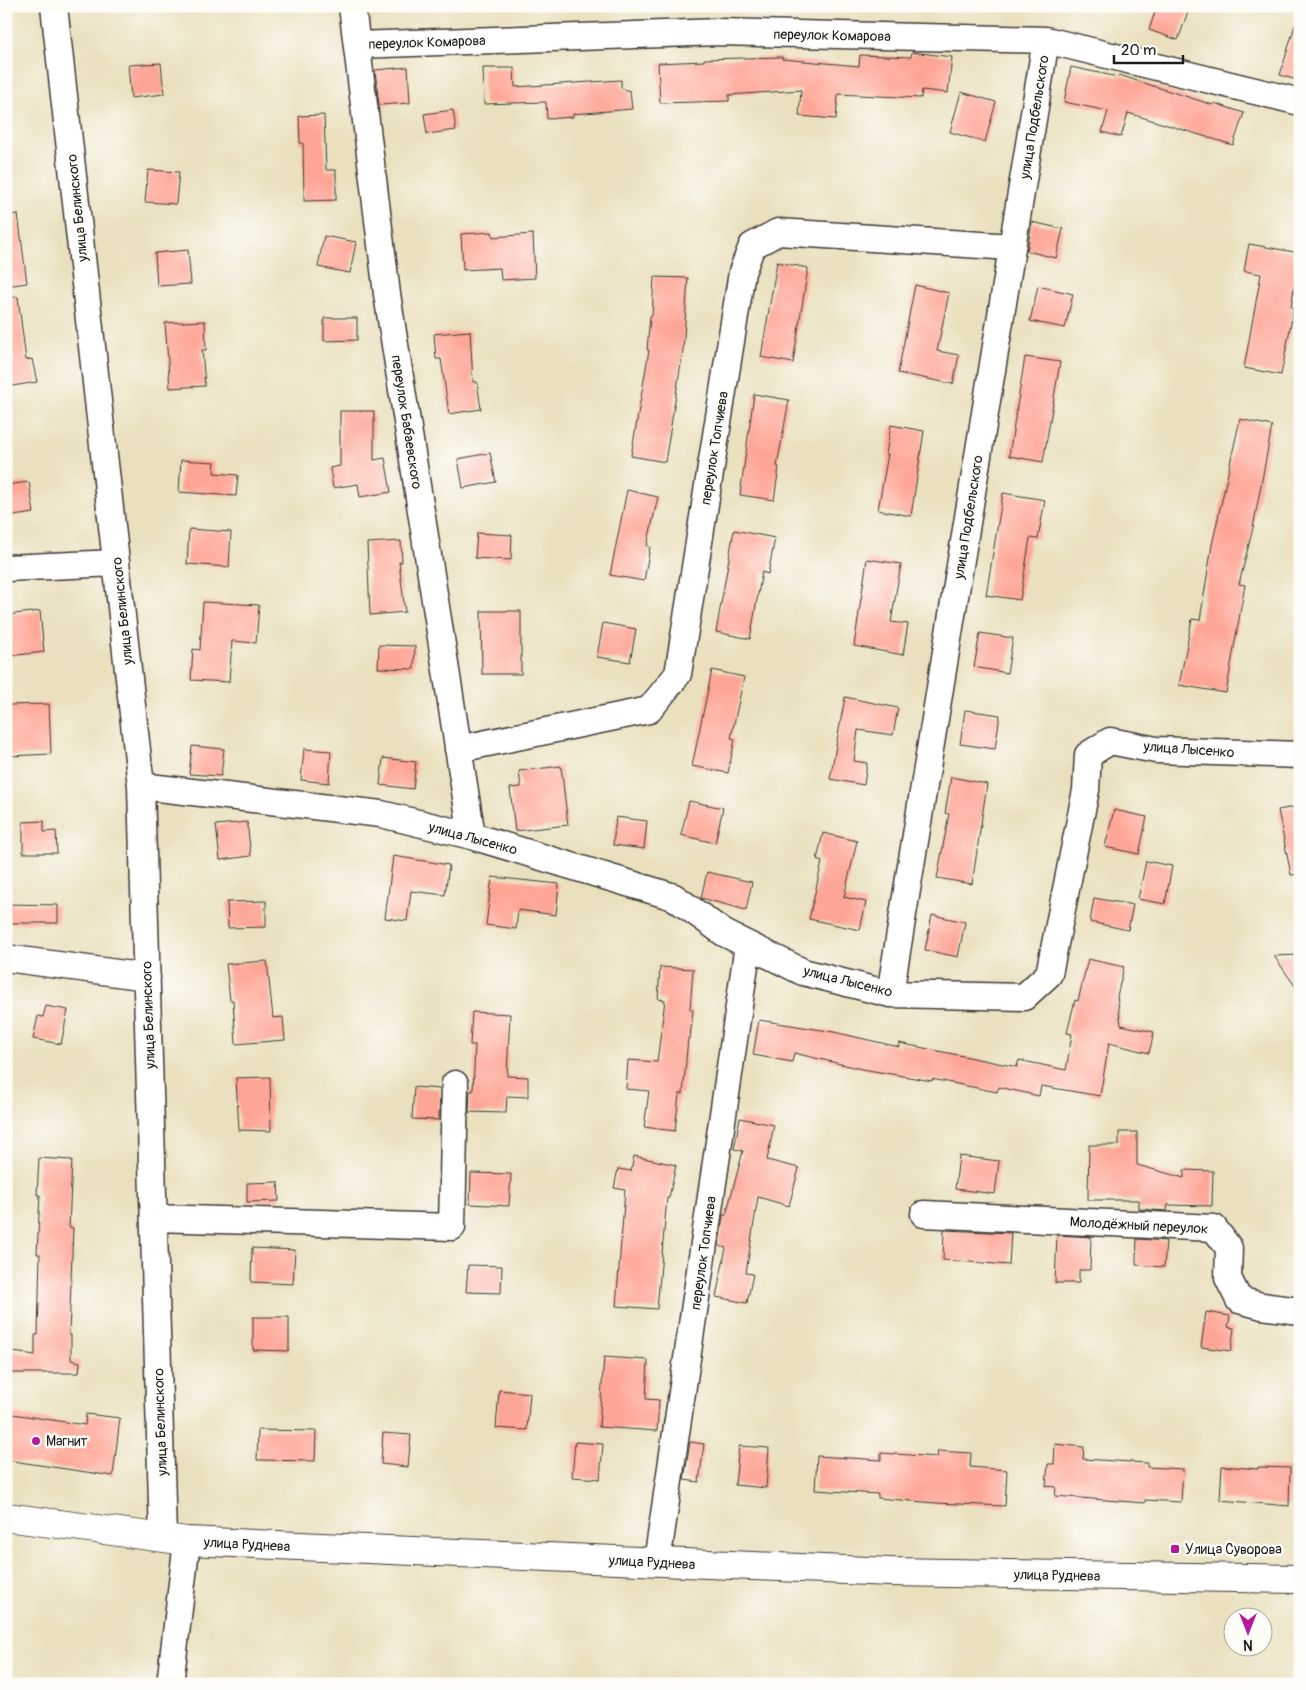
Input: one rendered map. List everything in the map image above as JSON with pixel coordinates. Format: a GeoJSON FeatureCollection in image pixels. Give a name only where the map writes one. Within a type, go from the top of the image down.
{"type":"FeatureCollection","features":[{"type":"Feature","properties":{"kind":"street","name":"улица Белинского"},"geometry":{"type":"LineString","coordinates":[[54,6],[141,786],[154,1218],[175,1539],[170,1684]]}},
{"type":"Feature","properties":{"kind":"street","name":"переулок Бабаевского"},"geometry":{"type":"LineString","coordinates":[[352,6],[387,294],[472,836]]}},
{"type":"Feature","properties":{"kind":"street","name":"переулок Комарова"},"geometry":{"type":"LineString","coordinates":[[357,45],[719,32],[1046,40],[1300,102]]}},
{"type":"Feature","properties":{"kind":"street","name":"улица Подбельского"},"geometry":{"type":"LineString","coordinates":[[890,994],[1046,40]]}},
{"type":"Feature","properties":{"kind":"street","name":"переулок Топчиева"},"geometry":{"type":"LineString","coordinates":[[458,749],[648,710],[678,674],[742,272],[752,246],[778,232],[1012,247]]}},
{"type":"Feature","properties":{"kind":"street"},"geometry":{"type":"LineString","coordinates":[[6,568],[116,563]]}},
{"type":"Feature","properties":{"kind":"street","name":"улица Лысенко"},"geometry":{"type":"LineString","coordinates":[[141,786],[381,814],[472,836],[674,897],[724,933],[803,972],[890,994],[1024,997],[1049,974],[1086,790],[1088,755],[1110,741],[1156,750],[1300,755]]}},
{"type":"Feature","properties":{"kind":"street","name":"переулок Топчиева"},"geometry":{"type":"LineString","coordinates":[[658,1562],[748,945]]}},
{"type":"Feature","properties":{"kind":"street"},"geometry":{"type":"LineString","coordinates":[[6,958],[147,978]]}},
{"type":"Feature","properties":{"kind":"street"},"geometry":{"type":"LineString","coordinates":[[154,1218],[452,1227],[456,1084]]}},
{"type":"Feature","properties":{"kind":"street","name":"Молодёжный переулок"},"geometry":{"type":"LineString","coordinates":[[924,1214],[1214,1228],[1229,1248],[1228,1278],[1239,1300],[1262,1306],[1300,1311]]}},
{"type":"Feature","properties":{"kind":"street","name":"улица Руднева"},"geometry":{"type":"LineString","coordinates":[[6,1517],[175,1539],[890,1572],[1300,1579]]}},
{"type":"Feature","properties":{"kind":"building"},"geometry":{"type":"Polygon","coordinates":[[[1157,6],[1190,6],[1178,40],[1149,30],[1157,6]]]}},
{"type":"Feature","properties":{"kind":"building"},"geometry":{"type":"Polygon","coordinates":[[[1295,25],[1300,25],[1300,81],[1280,75],[1295,25]]]}},
{"type":"Feature","properties":{"kind":"building"},"geometry":{"type":"Polygon","coordinates":[[[912,52],[952,57],[948,93],[922,90],[921,98],[838,94],[836,119],[799,116],[801,90],[729,95],[729,101],[660,103],[658,63],[704,61],[704,59],[782,57],[782,59],[859,66],[860,55],[911,57],[912,52]]]}},
{"type":"Feature","properties":{"kind":"building"},"geometry":{"type":"Polygon","coordinates":[[[161,63],[164,94],[131,98],[128,65],[161,63]]]}},
{"type":"Feature","properties":{"kind":"building"},"geometry":{"type":"Polygon","coordinates":[[[408,67],[410,103],[379,105],[375,70],[408,67]]]}},
{"type":"Feature","properties":{"kind":"building"},"geometry":{"type":"Polygon","coordinates":[[[1071,67],[1118,77],[1119,75],[1244,113],[1233,145],[1128,113],[1121,137],[1102,132],[1108,111],[1064,102],[1071,67]]]}},
{"type":"Feature","properties":{"kind":"building"},"geometry":{"type":"Polygon","coordinates":[[[483,68],[514,68],[515,87],[621,80],[621,88],[630,91],[632,109],[573,114],[573,117],[547,119],[546,102],[484,104],[483,68]]]}},
{"type":"Feature","properties":{"kind":"building"},"geometry":{"type":"Polygon","coordinates":[[[961,92],[996,102],[985,142],[950,132],[961,92]]]}},
{"type":"Feature","properties":{"kind":"building"},"geometry":{"type":"Polygon","coordinates":[[[453,110],[456,130],[427,134],[424,114],[453,110]]]}},
{"type":"Feature","properties":{"kind":"building"},"geometry":{"type":"Polygon","coordinates":[[[324,115],[326,170],[336,170],[336,200],[304,201],[303,143],[300,143],[299,116],[324,115]]]}},
{"type":"Feature","properties":{"kind":"building"},"geometry":{"type":"Polygon","coordinates":[[[148,170],[179,172],[176,204],[145,202],[148,170]]]}},
{"type":"Feature","properties":{"kind":"building"},"geometry":{"type":"Polygon","coordinates":[[[18,214],[27,283],[6,286],[6,215],[18,214]]]}},
{"type":"Feature","properties":{"kind":"building"},"geometry":{"type":"Polygon","coordinates":[[[1032,222],[1063,229],[1056,258],[1027,251],[1032,222]]]}},
{"type":"Feature","properties":{"kind":"building"},"geometry":{"type":"Polygon","coordinates":[[[492,232],[493,237],[533,234],[535,278],[501,280],[500,268],[463,270],[461,234],[492,232]]]}},
{"type":"Feature","properties":{"kind":"building"},"geometry":{"type":"Polygon","coordinates":[[[324,236],[356,242],[350,273],[318,267],[324,236]]]}},
{"type":"Feature","properties":{"kind":"building"},"geometry":{"type":"Polygon","coordinates":[[[1249,244],[1300,253],[1291,307],[1294,308],[1281,375],[1244,368],[1261,274],[1244,271],[1249,244]]]}},
{"type":"Feature","properties":{"kind":"building"},"geometry":{"type":"Polygon","coordinates":[[[188,250],[191,284],[157,286],[155,253],[188,250]]]}},
{"type":"Feature","properties":{"kind":"building"},"geometry":{"type":"Polygon","coordinates":[[[777,262],[808,268],[793,363],[761,357],[777,262]]]}},
{"type":"Feature","properties":{"kind":"building"},"geometry":{"type":"Polygon","coordinates":[[[654,277],[688,278],[683,351],[665,462],[631,456],[649,350],[647,350],[650,316],[652,316],[654,277]]]}},
{"type":"Feature","properties":{"kind":"building"},"geometry":{"type":"Polygon","coordinates":[[[915,285],[949,293],[937,351],[959,355],[953,384],[898,373],[915,285]]]}},
{"type":"Feature","properties":{"kind":"building"},"geometry":{"type":"Polygon","coordinates":[[[1038,286],[1073,294],[1065,328],[1030,321],[1038,286]]]}},
{"type":"Feature","properties":{"kind":"building"},"geometry":{"type":"Polygon","coordinates":[[[6,297],[18,297],[26,360],[32,359],[37,382],[6,387],[6,297]]]}},
{"type":"Feature","properties":{"kind":"building"},"geometry":{"type":"Polygon","coordinates":[[[324,318],[357,318],[357,340],[324,341],[324,318]]]}},
{"type":"Feature","properties":{"kind":"building"},"geometry":{"type":"Polygon","coordinates":[[[205,321],[206,350],[202,350],[205,386],[170,388],[165,323],[205,321]]]}},
{"type":"Feature","properties":{"kind":"building"},"geometry":{"type":"Polygon","coordinates":[[[470,331],[473,382],[477,382],[481,409],[449,414],[441,359],[436,359],[434,334],[470,331]]]}},
{"type":"Feature","properties":{"kind":"building"},"geometry":{"type":"Polygon","coordinates":[[[1025,357],[1060,362],[1043,462],[1009,456],[1025,357]]]}},
{"type":"Feature","properties":{"kind":"building"},"geometry":{"type":"Polygon","coordinates":[[[754,394],[789,400],[777,466],[779,467],[774,500],[740,495],[754,394]]]}},
{"type":"Feature","properties":{"kind":"building"},"geometry":{"type":"Polygon","coordinates":[[[340,411],[374,411],[374,460],[385,458],[391,492],[360,497],[358,484],[333,488],[330,468],[340,466],[340,411]]]}},
{"type":"Feature","properties":{"kind":"building"},"geometry":{"type":"Polygon","coordinates":[[[1240,419],[1272,426],[1253,528],[1239,584],[1245,585],[1226,693],[1179,685],[1192,619],[1200,620],[1212,545],[1240,419]]]}},
{"type":"Feature","properties":{"kind":"building"},"geometry":{"type":"Polygon","coordinates":[[[891,425],[924,431],[911,516],[878,510],[891,425]]]}},
{"type":"Feature","properties":{"kind":"building"},"geometry":{"type":"Polygon","coordinates":[[[490,453],[496,482],[463,488],[458,459],[490,453]]]}},
{"type":"Feature","properties":{"kind":"building"},"geometry":{"type":"Polygon","coordinates":[[[181,460],[215,462],[214,473],[238,475],[236,496],[179,492],[181,460]]]}},
{"type":"Feature","properties":{"kind":"building"},"geometry":{"type":"Polygon","coordinates":[[[29,482],[34,513],[6,517],[6,485],[29,482]]]}},
{"type":"Feature","properties":{"kind":"building"},"geometry":{"type":"Polygon","coordinates":[[[627,490],[658,497],[647,546],[650,547],[644,581],[610,575],[627,490]]]}},
{"type":"Feature","properties":{"kind":"building"},"geometry":{"type":"Polygon","coordinates":[[[1003,493],[1045,500],[1038,539],[1030,538],[1020,600],[986,595],[1003,493]]]}},
{"type":"Feature","properties":{"kind":"building"},"geometry":{"type":"Polygon","coordinates":[[[189,529],[231,532],[229,567],[187,564],[189,529]]]}},
{"type":"Feature","properties":{"kind":"building"},"geometry":{"type":"Polygon","coordinates":[[[734,530],[775,538],[768,574],[762,572],[750,639],[716,632],[734,530]]]}},
{"type":"Feature","properties":{"kind":"building"},"geometry":{"type":"Polygon","coordinates":[[[477,533],[512,535],[511,560],[475,558],[477,533]]]}},
{"type":"Feature","properties":{"kind":"building"},"geometry":{"type":"Polygon","coordinates":[[[401,541],[402,562],[399,562],[405,612],[370,615],[367,543],[401,541]]]}},
{"type":"Feature","properties":{"kind":"building"},"geometry":{"type":"Polygon","coordinates":[[[867,559],[901,564],[891,622],[908,624],[903,655],[854,646],[867,559]]]}},
{"type":"Feature","properties":{"kind":"building"},"geometry":{"type":"Polygon","coordinates":[[[203,602],[259,605],[256,643],[232,641],[229,682],[191,680],[193,649],[200,650],[203,602]]]}},
{"type":"Feature","properties":{"kind":"building"},"geometry":{"type":"Polygon","coordinates":[[[40,611],[44,652],[9,656],[6,615],[40,611]]]}},
{"type":"Feature","properties":{"kind":"building"},"geometry":{"type":"Polygon","coordinates":[[[481,611],[521,611],[521,674],[482,674],[481,611]]]}},
{"type":"Feature","properties":{"kind":"building"},"geometry":{"type":"Polygon","coordinates":[[[603,623],[636,629],[630,662],[597,657],[603,623]]]}},
{"type":"Feature","properties":{"kind":"building"},"geometry":{"type":"Polygon","coordinates":[[[980,633],[1013,638],[1007,673],[974,667],[980,633]]]}},
{"type":"Feature","properties":{"kind":"building"},"geometry":{"type":"Polygon","coordinates":[[[379,645],[415,646],[414,669],[378,668],[379,645]]]}},
{"type":"Feature","properties":{"kind":"building"},"geometry":{"type":"Polygon","coordinates":[[[712,670],[744,677],[731,738],[735,739],[728,773],[692,766],[712,670]]]}},
{"type":"Feature","properties":{"kind":"building"},"geometry":{"type":"Polygon","coordinates":[[[845,697],[898,708],[893,735],[858,730],[854,761],[867,763],[864,785],[830,779],[845,697]]]}},
{"type":"Feature","properties":{"kind":"building"},"geometry":{"type":"Polygon","coordinates":[[[49,704],[51,754],[10,756],[9,705],[49,704]]]}},
{"type":"Feature","properties":{"kind":"building"},"geometry":{"type":"Polygon","coordinates":[[[965,710],[1000,715],[995,749],[960,744],[965,710]]]}},
{"type":"Feature","properties":{"kind":"building"},"geometry":{"type":"Polygon","coordinates":[[[192,746],[224,749],[221,776],[189,774],[192,746]]]}},
{"type":"Feature","properties":{"kind":"building"},"geometry":{"type":"Polygon","coordinates":[[[304,749],[331,751],[329,783],[301,780],[304,749]]]}},
{"type":"Feature","properties":{"kind":"building"},"geometry":{"type":"Polygon","coordinates":[[[383,758],[416,762],[413,789],[380,785],[383,758]]]}},
{"type":"Feature","properties":{"kind":"building"},"geometry":{"type":"Polygon","coordinates":[[[561,766],[568,825],[515,831],[510,788],[521,787],[519,771],[561,766]]]}},
{"type":"Feature","properties":{"kind":"building"},"geometry":{"type":"Polygon","coordinates":[[[951,777],[987,784],[972,884],[937,878],[949,814],[945,813],[951,777]]]}},
{"type":"Feature","properties":{"kind":"building"},"geometry":{"type":"Polygon","coordinates":[[[689,801],[723,808],[715,843],[681,835],[689,801]]]}},
{"type":"Feature","properties":{"kind":"building"},"geometry":{"type":"Polygon","coordinates":[[[1300,806],[1300,874],[1291,875],[1278,810],[1300,806]]]}},
{"type":"Feature","properties":{"kind":"building"},"geometry":{"type":"Polygon","coordinates":[[[1114,810],[1147,817],[1139,854],[1105,847],[1114,810]]]}},
{"type":"Feature","properties":{"kind":"building"},"geometry":{"type":"Polygon","coordinates":[[[616,817],[647,821],[644,849],[613,845],[616,817]]]}},
{"type":"Feature","properties":{"kind":"building"},"geometry":{"type":"Polygon","coordinates":[[[44,821],[44,832],[56,831],[57,853],[23,853],[23,822],[44,821]]]}},
{"type":"Feature","properties":{"kind":"building"},"geometry":{"type":"Polygon","coordinates":[[[247,822],[251,856],[220,860],[216,825],[247,822]]]}},
{"type":"Feature","properties":{"kind":"building"},"geometry":{"type":"Polygon","coordinates":[[[823,833],[857,841],[844,897],[866,902],[860,930],[809,919],[822,862],[817,860],[823,833]]]}},
{"type":"Feature","properties":{"kind":"building"},"geometry":{"type":"Polygon","coordinates":[[[393,856],[449,865],[445,895],[411,891],[407,921],[385,918],[393,856]]]}},
{"type":"Feature","properties":{"kind":"building"},"geometry":{"type":"Polygon","coordinates":[[[1146,861],[1172,866],[1165,904],[1138,899],[1146,861]]]}},
{"type":"Feature","properties":{"kind":"building"},"geometry":{"type":"Polygon","coordinates":[[[707,872],[752,882],[746,910],[701,898],[707,872]]]}},
{"type":"Feature","properties":{"kind":"building"},"geometry":{"type":"Polygon","coordinates":[[[492,877],[559,884],[556,915],[518,910],[516,929],[486,925],[492,877]]]}},
{"type":"Feature","properties":{"kind":"building"},"geometry":{"type":"Polygon","coordinates":[[[1094,898],[1133,905],[1128,930],[1090,922],[1094,898]]]}},
{"type":"Feature","properties":{"kind":"building"},"geometry":{"type":"Polygon","coordinates":[[[266,901],[266,927],[228,928],[227,902],[266,901]]]}},
{"type":"Feature","properties":{"kind":"building"},"geometry":{"type":"Polygon","coordinates":[[[6,904],[58,905],[58,923],[6,923],[6,904]]]}},
{"type":"Feature","properties":{"kind":"building"},"geometry":{"type":"Polygon","coordinates":[[[932,915],[965,922],[958,957],[925,950],[932,915]]]}},
{"type":"Feature","properties":{"kind":"building"},"geometry":{"type":"Polygon","coordinates":[[[1300,955],[1300,993],[1274,956],[1300,955]]]}},
{"type":"Feature","properties":{"kind":"building"},"geometry":{"type":"Polygon","coordinates":[[[1088,959],[1124,967],[1117,996],[1121,1025],[1154,1032],[1149,1053],[1109,1043],[1100,1096],[1041,1086],[1039,1096],[999,1087],[997,1092],[932,1079],[932,1081],[862,1069],[794,1053],[792,1062],[753,1055],[759,1020],[834,1032],[899,1047],[899,1043],[1017,1067],[1019,1060],[1066,1070],[1072,1034],[1067,1033],[1075,1000],[1078,1001],[1088,959]]]}},
{"type":"Feature","properties":{"kind":"building"},"geometry":{"type":"Polygon","coordinates":[[[267,961],[273,1018],[283,1017],[285,1040],[236,1044],[233,1000],[230,1000],[226,964],[267,961]]]}},
{"type":"Feature","properties":{"kind":"building"},"geometry":{"type":"Polygon","coordinates":[[[660,967],[693,969],[690,1009],[693,1010],[690,1038],[688,1038],[683,1094],[679,1094],[675,1131],[644,1127],[649,1091],[626,1089],[628,1060],[657,1062],[665,1000],[658,999],[660,967]]]}},
{"type":"Feature","properties":{"kind":"building"},"geometry":{"type":"Polygon","coordinates":[[[46,1006],[68,1010],[61,1044],[33,1039],[38,1016],[43,1017],[46,1006]]]}},
{"type":"Feature","properties":{"kind":"building"},"geometry":{"type":"Polygon","coordinates":[[[472,1012],[510,1014],[507,1076],[528,1077],[528,1097],[507,1096],[506,1113],[469,1112],[470,1091],[473,1091],[475,1045],[470,1045],[472,1012]]]}},
{"type":"Feature","properties":{"kind":"building"},"geometry":{"type":"Polygon","coordinates":[[[270,1077],[271,1131],[239,1130],[236,1078],[270,1077]]]}},
{"type":"Feature","properties":{"kind":"building"},"geometry":{"type":"Polygon","coordinates":[[[414,1087],[440,1089],[439,1120],[412,1119],[414,1087]]]}},
{"type":"Feature","properties":{"kind":"building"},"geometry":{"type":"Polygon","coordinates":[[[740,1118],[774,1125],[767,1160],[799,1168],[789,1206],[758,1197],[746,1273],[753,1274],[747,1303],[716,1297],[726,1248],[719,1246],[723,1215],[726,1215],[743,1151],[734,1149],[740,1118]]]}},
{"type":"Feature","properties":{"kind":"building"},"geometry":{"type":"Polygon","coordinates":[[[1119,1132],[1137,1132],[1137,1165],[1184,1178],[1184,1170],[1213,1171],[1212,1206],[1168,1205],[1167,1211],[1139,1209],[1139,1200],[1088,1200],[1089,1145],[1119,1145],[1119,1132]]]}},
{"type":"Feature","properties":{"kind":"building"},"geometry":{"type":"Polygon","coordinates":[[[634,1156],[676,1165],[669,1198],[667,1198],[657,1309],[616,1306],[625,1190],[614,1188],[618,1169],[631,1171],[634,1156]]]}},
{"type":"Feature","properties":{"kind":"building"},"geometry":{"type":"Polygon","coordinates":[[[959,1156],[999,1161],[995,1194],[955,1189],[959,1156]]]}},
{"type":"Feature","properties":{"kind":"building"},"geometry":{"type":"Polygon","coordinates":[[[39,1158],[72,1160],[69,1227],[73,1228],[69,1335],[71,1335],[71,1360],[80,1362],[79,1373],[6,1373],[6,1351],[35,1355],[35,1335],[38,1335],[40,1254],[37,1254],[40,1195],[37,1195],[39,1158]]]}},
{"type":"Feature","properties":{"kind":"building"},"geometry":{"type":"Polygon","coordinates":[[[471,1173],[511,1174],[509,1206],[470,1204],[471,1173]]]}},
{"type":"Feature","properties":{"kind":"building"},"geometry":{"type":"Polygon","coordinates":[[[278,1182],[279,1201],[247,1202],[247,1183],[278,1182]]]}},
{"type":"Feature","properties":{"kind":"building"},"geometry":{"type":"Polygon","coordinates":[[[944,1230],[1011,1233],[1009,1265],[943,1260],[944,1230]]]}},
{"type":"Feature","properties":{"kind":"building"},"geometry":{"type":"Polygon","coordinates":[[[1057,1235],[1091,1237],[1090,1270],[1079,1270],[1079,1283],[1055,1283],[1057,1235]]]}},
{"type":"Feature","properties":{"kind":"building"},"geometry":{"type":"Polygon","coordinates":[[[1137,1239],[1166,1241],[1164,1267],[1136,1265],[1137,1239]]]}},
{"type":"Feature","properties":{"kind":"building"},"geometry":{"type":"Polygon","coordinates":[[[252,1248],[295,1250],[293,1284],[251,1282],[252,1248]]]}},
{"type":"Feature","properties":{"kind":"building"},"geometry":{"type":"Polygon","coordinates":[[[468,1265],[502,1266],[501,1293],[466,1292],[468,1265]]]}},
{"type":"Feature","properties":{"kind":"building"},"geometry":{"type":"Polygon","coordinates":[[[1206,1312],[1230,1316],[1228,1327],[1234,1328],[1231,1351],[1201,1347],[1206,1312]]]}},
{"type":"Feature","properties":{"kind":"building"},"geometry":{"type":"Polygon","coordinates":[[[253,1317],[289,1317],[289,1351],[253,1350],[253,1317]]]}},
{"type":"Feature","properties":{"kind":"building"},"geometry":{"type":"Polygon","coordinates":[[[604,1357],[648,1360],[646,1399],[659,1400],[657,1431],[599,1427],[604,1357]]]}},
{"type":"Feature","properties":{"kind":"building"},"geometry":{"type":"Polygon","coordinates":[[[499,1390],[530,1393],[527,1430],[496,1428],[499,1390]]]}},
{"type":"Feature","properties":{"kind":"building"},"geometry":{"type":"Polygon","coordinates":[[[6,1413],[85,1425],[86,1414],[120,1418],[113,1476],[6,1460],[6,1413]]]}},
{"type":"Feature","properties":{"kind":"building"},"geometry":{"type":"Polygon","coordinates":[[[258,1430],[316,1431],[315,1461],[257,1460],[258,1430]]]}},
{"type":"Feature","properties":{"kind":"building"},"geometry":{"type":"Polygon","coordinates":[[[383,1433],[411,1435],[408,1467],[381,1464],[383,1433]]]}},
{"type":"Feature","properties":{"kind":"building"},"geometry":{"type":"Polygon","coordinates":[[[575,1442],[603,1444],[600,1479],[572,1477],[575,1442]]]}},
{"type":"Feature","properties":{"kind":"building"},"geometry":{"type":"Polygon","coordinates":[[[690,1442],[704,1444],[699,1482],[684,1480],[690,1442]]]}},
{"type":"Feature","properties":{"kind":"building"},"geometry":{"type":"Polygon","coordinates":[[[1055,1444],[1084,1447],[1083,1459],[1147,1463],[1147,1467],[1183,1469],[1181,1502],[1145,1500],[1145,1503],[1055,1496],[1056,1487],[1046,1486],[1048,1464],[1054,1464],[1055,1444]]]}},
{"type":"Feature","properties":{"kind":"building"},"geometry":{"type":"Polygon","coordinates":[[[739,1446],[769,1448],[766,1488],[735,1485],[739,1446]]]}},
{"type":"Feature","properties":{"kind":"building"},"geometry":{"type":"Polygon","coordinates":[[[938,1451],[971,1453],[970,1467],[1007,1470],[1005,1506],[935,1503],[878,1498],[878,1494],[815,1490],[817,1456],[881,1460],[881,1453],[937,1457],[938,1451]]]}},
{"type":"Feature","properties":{"kind":"building"},"geometry":{"type":"Polygon","coordinates":[[[1222,1466],[1258,1469],[1258,1467],[1290,1468],[1289,1506],[1220,1500],[1222,1466]]]}},
{"type":"Feature","properties":{"kind":"place","name":"Магнит"},"geometry":{"type":"Point","coordinates":[36,1441]}},
{"type":"Feature","properties":{"kind":"place","name":"Улица Суворова"},"geometry":{"type":"Point","coordinates":[1175,1549]}}]}
